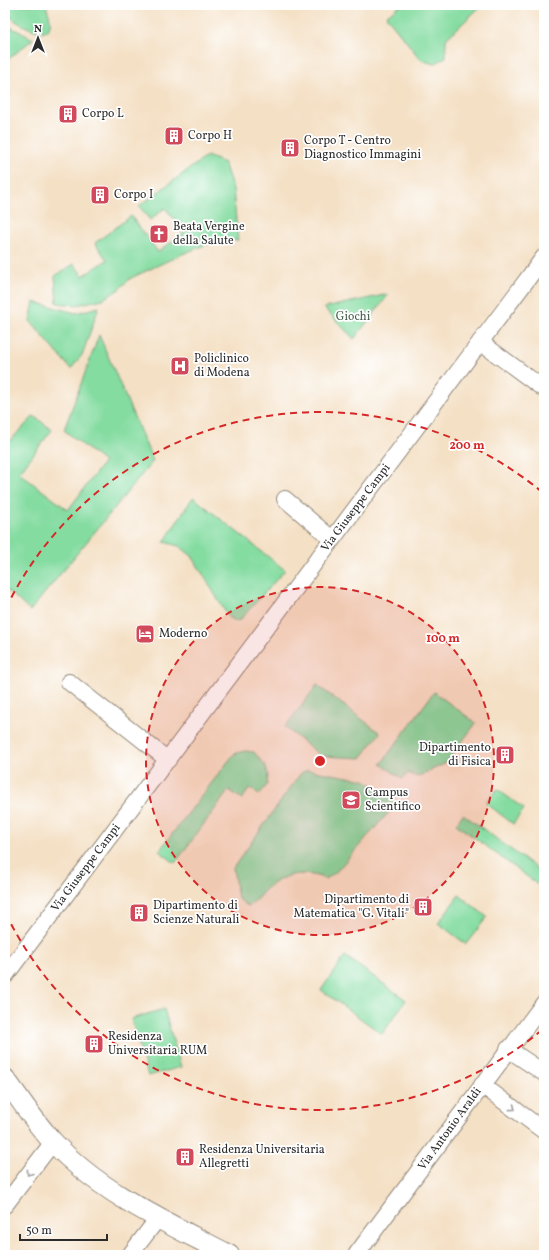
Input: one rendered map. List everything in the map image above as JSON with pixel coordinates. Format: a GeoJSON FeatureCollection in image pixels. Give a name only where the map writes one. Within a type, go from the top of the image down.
{"type":"FeatureCollection","features":[{"type":"Feature","properties":{"kind":"main road"},"geometry":{"type":"LineString","coordinates":[[5,1079],[53,1142],[84,1171],[100,1183],[159,1218],[229,1255]]}},
{"type":"Feature","properties":{"kind":"street","name":"Via Giuseppe Campi"},"geometry":{"type":"LineString","coordinates":[[5,976],[544,257]]}},
{"type":"Feature","properties":{"kind":"street"},"geometry":{"type":"LineString","coordinates":[[480,342],[544,389]]}},
{"type":"Feature","properties":{"kind":"street"},"geometry":{"type":"LineString","coordinates":[[285,499],[332,539]]}},
{"type":"Feature","properties":{"kind":"street"},"geometry":{"type":"LineString","coordinates":[[69,682],[168,760]]}},
{"type":"Feature","properties":{"kind":"street","name":"Via Antonio Araldi"},"geometry":{"type":"LineString","coordinates":[[356,1255],[508,1049],[544,1003]]}},
{"type":"Feature","properties":{"kind":"street"},"geometry":{"type":"LineString","coordinates":[[508,1049],[544,1074]]}},
{"type":"Feature","properties":{"kind":"street"},"geometry":{"type":"LineString","coordinates":[[482,1085],[544,1131]]}},
{"type":"Feature","properties":{"kind":"street"},"geometry":{"type":"LineString","coordinates":[[5,1205],[53,1142]]}},
{"type":"Feature","properties":{"kind":"street"},"geometry":{"type":"LineString","coordinates":[[130,1255],[159,1218]]}},
{"type":"Feature","properties":{"kind":"green space"},"geometry":{"type":"Polygon","coordinates":[[[5,5],[46,5],[50,18],[49,28],[47,31],[42,31],[30,29],[24,26],[5,12],[5,5]]]}},
{"type":"Feature","properties":{"kind":"green space"},"geometry":{"type":"Polygon","coordinates":[[[400,5],[482,5],[446,39],[446,57],[434,64],[421,60],[386,16],[400,5]]]}},
{"type":"Feature","properties":{"kind":"green space"},"geometry":{"type":"Polygon","coordinates":[[[5,24],[33,39],[5,62],[5,24]]]}},
{"type":"Feature","properties":{"kind":"green space"},"geometry":{"type":"Polygon","coordinates":[[[207,156],[224,163],[233,189],[238,240],[210,243],[180,255],[131,278],[118,290],[103,299],[76,305],[57,303],[55,276],[74,264],[83,276],[107,260],[95,243],[131,216],[158,252],[185,232],[165,208],[150,220],[139,206],[207,156]]]}},
{"type":"Feature","properties":{"kind":"green space","name":"Giochi"},"geometry":{"type":"Polygon","coordinates":[[[389,294],[354,339],[324,308],[389,294]]]}},
{"type":"Feature","properties":{"kind":"green space"},"geometry":{"type":"Polygon","coordinates":[[[34,302],[76,313],[99,307],[82,355],[71,369],[30,321],[34,302]]]}},
{"type":"Feature","properties":{"kind":"green space"},"geometry":{"type":"Polygon","coordinates":[[[99,335],[153,461],[30,611],[5,588],[5,446],[34,416],[52,430],[19,473],[68,510],[104,462],[64,430],[99,335]]]}},
{"type":"Feature","properties":{"kind":"green space"},"geometry":{"type":"Polygon","coordinates":[[[193,497],[285,570],[240,620],[236,621],[229,618],[192,556],[179,546],[164,542],[193,497]]]}},
{"type":"Feature","properties":{"kind":"green space"},"geometry":{"type":"Polygon","coordinates":[[[317,685],[380,733],[361,758],[321,756],[285,727],[317,685]]]}},
{"type":"Feature","properties":{"kind":"green space"},"geometry":{"type":"Polygon","coordinates":[[[434,692],[476,723],[446,763],[417,777],[408,773],[403,779],[381,764],[434,692]]]}},
{"type":"Feature","properties":{"kind":"green space"},"geometry":{"type":"Polygon","coordinates":[[[245,751],[254,752],[266,767],[268,775],[267,785],[259,795],[250,788],[242,799],[229,790],[175,863],[159,851],[234,754],[245,751]]]}},
{"type":"Feature","properties":{"kind":"green space"},"geometry":{"type":"Polygon","coordinates":[[[308,770],[365,780],[397,803],[336,872],[326,879],[318,876],[302,874],[287,876],[266,889],[248,906],[238,899],[233,868],[301,773],[308,770]]]}},
{"type":"Feature","properties":{"kind":"green space"},"geometry":{"type":"Polygon","coordinates":[[[497,789],[524,809],[513,824],[486,803],[497,789]]]}},
{"type":"Feature","properties":{"kind":"green space"},"geometry":{"type":"Polygon","coordinates":[[[463,814],[544,874],[544,889],[456,824],[463,814]]]}},
{"type":"Feature","properties":{"kind":"green space"},"geometry":{"type":"Polygon","coordinates":[[[459,895],[487,917],[466,944],[438,923],[459,895]]]}},
{"type":"Feature","properties":{"kind":"green space"},"geometry":{"type":"Polygon","coordinates":[[[345,956],[406,1000],[382,1034],[321,990],[345,956]]]}},
{"type":"Feature","properties":{"kind":"green space"},"geometry":{"type":"Polygon","coordinates":[[[164,1009],[181,1067],[148,1076],[131,1019],[164,1009]]]}},
{"type":"Feature","properties":{"kind":"place","name":"Corpo L"},"geometry":{"type":"Point","coordinates":[68,114]}},
{"type":"Feature","properties":{"kind":"place","name":"Corpo H"},"geometry":{"type":"Point","coordinates":[174,136]}},
{"type":"Feature","properties":{"kind":"place","name":"Corpo T - Centro Diagnostico Immagini"},"geometry":{"type":"Point","coordinates":[290,148]}},
{"type":"Feature","properties":{"kind":"place","name":"Corpo I"},"geometry":{"type":"Point","coordinates":[100,195]}},
{"type":"Feature","properties":{"kind":"place","name":"Beata Vergine della Salute"},"geometry":{"type":"Point","coordinates":[159,234]}},
{"type":"Feature","properties":{"kind":"place","name":"Policlinico di Modena"},"geometry":{"type":"Point","coordinates":[180,366]}},
{"type":"Feature","properties":{"kind":"place","name":"Moderno"},"geometry":{"type":"Point","coordinates":[145,634]}},
{"type":"Feature","properties":{"kind":"place","name":"Dipartimento di Fisica"},"geometry":{"type":"Point","coordinates":[505,755]}},
{"type":"Feature","properties":{"kind":"place","name":"Campus Scientifico"},"geometry":{"type":"Point","coordinates":[351,800]}},
{"type":"Feature","properties":{"kind":"place","name":"Dipartimento di Matematica \"G. Vitali\""},"geometry":{"type":"Point","coordinates":[423,907]}},
{"type":"Feature","properties":{"kind":"place","name":"Dipartimento di Scienze Naturali"},"geometry":{"type":"Point","coordinates":[139,913]}},
{"type":"Feature","properties":{"kind":"place","name":"Residenza Universitaria RUM"},"geometry":{"type":"Point","coordinates":[94,1044]}},
{"type":"Feature","properties":{"kind":"place","name":"Residenza Universitaria Allegretti"},"geometry":{"type":"Point","coordinates":[185,1157]}}]}
